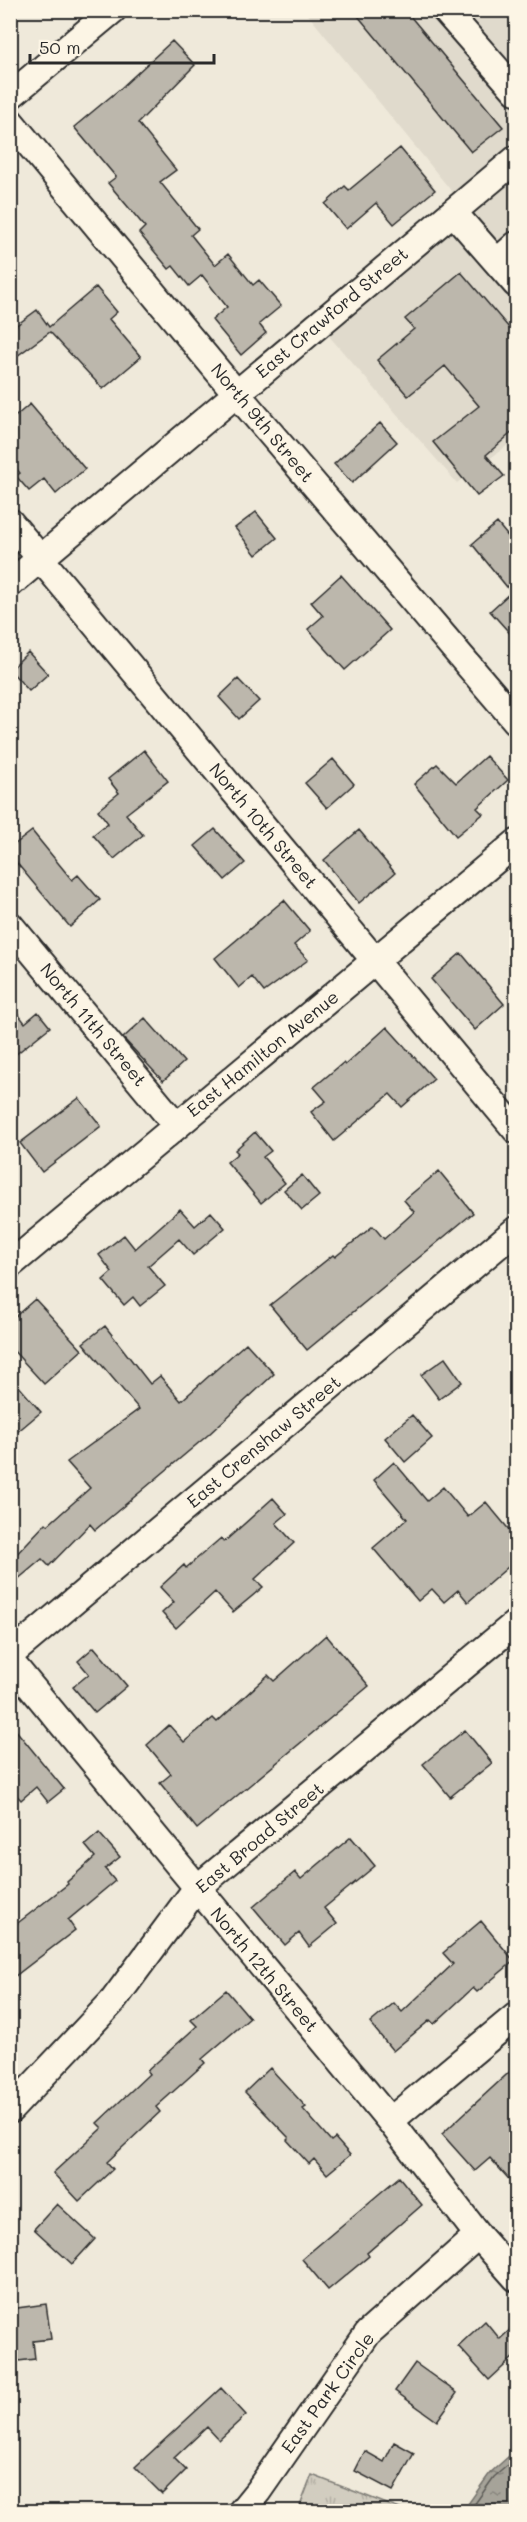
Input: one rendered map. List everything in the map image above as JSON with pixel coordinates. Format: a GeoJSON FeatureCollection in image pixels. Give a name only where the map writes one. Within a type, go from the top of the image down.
{"type":"FeatureCollection","features":[{"type":"Feature","properties":{"kind":"street"},"geometry":{"type":"LineString","coordinates":[[10,96],[113,10]]}},
{"type":"Feature","properties":{"kind":"street"},"geometry":{"type":"LineString","coordinates":[[445,10],[516,91]]}},
{"type":"Feature","properties":{"kind":"street","name":"North 9th Street"},"geometry":{"type":"LineString","coordinates":[[10,121],[236,393],[516,721]]}},
{"type":"Feature","properties":{"kind":"street","name":"East Crawford Street"},"geometry":{"type":"LineString","coordinates":[[10,584],[516,159]]}},
{"type":"Feature","properties":{"kind":"street"},"geometry":{"type":"LineString","coordinates":[[453,212],[516,284]]}},
{"type":"Feature","properties":{"kind":"street"},"geometry":{"type":"LineString","coordinates":[[497,261],[516,245]]}},
{"type":"Feature","properties":{"kind":"street","name":"North 10th Street"},"geometry":{"type":"LineString","coordinates":[[10,522],[516,1130]]}},
{"type":"Feature","properties":{"kind":"street","name":"East Hamilton Avenue"},"geometry":{"type":"LineString","coordinates":[[10,1265],[516,843]]}},
{"type":"Feature","properties":{"kind":"street","name":"North 11th Street"},"geometry":{"type":"LineString","coordinates":[[10,925],[176,1125]]}},
{"type":"Feature","properties":{"kind":"street","name":"East Crenshaw Street"},"geometry":{"type":"LineString","coordinates":[[10,1655],[516,1230]]}},
{"type":"Feature","properties":{"kind":"street","name":"East Broad Street"},"geometry":{"type":"LineString","coordinates":[[10,2110],[113,2001],[196,1889],[516,1623]]}},
{"type":"Feature","properties":{"kind":"street","name":"North 12th Street"},"geometry":{"type":"LineString","coordinates":[[10,1661],[196,1889],[390,2121],[478,2235],[516,2278]]}},
{"type":"Feature","properties":{"kind":"street"},"geometry":{"type":"LineString","coordinates":[[390,2121],[516,2016]]}},
{"type":"Feature","properties":{"kind":"street","name":"East Park Circle"},"geometry":{"type":"LineString","coordinates":[[241,2511],[258,2492],[368,2333],[478,2235]]}},
{"type":"Feature","properties":{"kind":"shaded area"},"geometry":{"type":"Polygon","coordinates":[[[305,11],[516,11],[516,140],[453,193],[305,11]]]}},
{"type":"Feature","properties":{"kind":"shaded area"},"geometry":{"type":"Polygon","coordinates":[[[516,178],[516,439],[457,483],[328,335],[516,178]]]}},
{"type":"Feature","properties":{"kind":"green space"},"geometry":{"type":"Polygon","coordinates":[[[312,2475],[405,2511],[298,2511],[312,2475]]]}},
{"type":"Feature","properties":{"kind":"water"},"geometry":{"type":"Polygon","coordinates":[[[516,2450],[516,2511],[463,2511],[490,2473],[516,2450]]]}},
{"type":"Feature","properties":{"kind":"building"},"geometry":{"type":"Polygon","coordinates":[[[353,10],[405,10],[503,127],[471,152],[353,10]]]}},
{"type":"Feature","properties":{"kind":"building"},"geometry":{"type":"Polygon","coordinates":[[[172,41],[195,65],[138,123],[176,170],[160,182],[198,229],[191,235],[215,265],[228,254],[253,285],[259,280],[281,306],[259,324],[266,333],[241,355],[212,320],[227,307],[202,275],[189,286],[173,266],[169,269],[139,233],[145,227],[108,183],[116,177],[74,127],[172,41]]]}},
{"type":"Feature","properties":{"kind":"building"},"geometry":{"type":"Polygon","coordinates":[[[400,148],[435,190],[394,224],[376,203],[346,229],[325,204],[345,186],[349,190],[400,148]]]}},
{"type":"Feature","properties":{"kind":"building"},"geometry":{"type":"Polygon","coordinates":[[[461,272],[516,336],[516,429],[486,455],[504,476],[477,496],[433,442],[479,406],[445,366],[408,396],[377,360],[414,329],[405,319],[461,272]]]}},
{"type":"Feature","properties":{"kind":"building"},"geometry":{"type":"Polygon","coordinates":[[[96,287],[117,312],[109,319],[141,357],[103,389],[50,332],[10,361],[10,330],[37,310],[49,327],[96,287]]]}},
{"type":"Feature","properties":{"kind":"building"},"geometry":{"type":"Polygon","coordinates":[[[30,404],[85,469],[56,494],[44,479],[29,491],[16,476],[20,473],[10,461],[10,421],[30,404]]]}},
{"type":"Feature","properties":{"kind":"building"},"geometry":{"type":"Polygon","coordinates":[[[380,423],[397,442],[352,483],[334,464],[380,423]]]}},
{"type":"Feature","properties":{"kind":"building"},"geometry":{"type":"Polygon","coordinates":[[[256,512],[277,538],[256,555],[235,528],[256,512]]]}},
{"type":"Feature","properties":{"kind":"building"},"geometry":{"type":"Polygon","coordinates":[[[497,523],[516,546],[516,640],[490,611],[511,592],[472,544],[497,523]]]}},
{"type":"Feature","properties":{"kind":"building"},"geometry":{"type":"Polygon","coordinates":[[[341,575],[390,630],[345,670],[308,629],[323,616],[311,602],[341,575]]]}},
{"type":"Feature","properties":{"kind":"building"},"geometry":{"type":"Polygon","coordinates":[[[28,652],[48,674],[29,691],[10,670],[28,652]]]}},
{"type":"Feature","properties":{"kind":"building"},"geometry":{"type":"Polygon","coordinates":[[[238,679],[259,701],[239,719],[219,697],[238,679]]]}},
{"type":"Feature","properties":{"kind":"building"},"geometry":{"type":"Polygon","coordinates":[[[144,750],[168,781],[126,814],[143,835],[114,859],[93,835],[108,823],[98,810],[119,793],[108,779],[144,750]]]}},
{"type":"Feature","properties":{"kind":"building"},"geometry":{"type":"Polygon","coordinates":[[[486,756],[508,780],[477,808],[483,814],[456,836],[414,784],[437,764],[456,783],[486,756]]]}},
{"type":"Feature","properties":{"kind":"building"},"geometry":{"type":"Polygon","coordinates":[[[333,759],[354,784],[327,808],[305,783],[333,759]]]}},
{"type":"Feature","properties":{"kind":"building"},"geometry":{"type":"Polygon","coordinates":[[[215,829],[245,863],[225,880],[195,846],[215,829]]]}},
{"type":"Feature","properties":{"kind":"building"},"geometry":{"type":"Polygon","coordinates":[[[359,830],[395,873],[359,903],[324,860],[359,830]]]}},
{"type":"Feature","properties":{"kind":"building"},"geometry":{"type":"Polygon","coordinates":[[[32,831],[72,880],[78,875],[100,900],[70,927],[10,855],[10,848],[32,831]]]}},
{"type":"Feature","properties":{"kind":"building"},"geometry":{"type":"Polygon","coordinates":[[[284,900],[310,931],[294,945],[308,960],[264,992],[252,977],[239,988],[215,958],[284,900]]]}},
{"type":"Feature","properties":{"kind":"building"},"geometry":{"type":"Polygon","coordinates":[[[461,953],[504,1004],[475,1030],[431,979],[461,953]]]}},
{"type":"Feature","properties":{"kind":"building"},"geometry":{"type":"Polygon","coordinates":[[[10,1003],[25,1023],[38,1012],[50,1027],[10,1059],[10,1003]]]}},
{"type":"Feature","properties":{"kind":"building"},"geometry":{"type":"Polygon","coordinates":[[[145,1018],[184,1062],[163,1081],[123,1038],[145,1018]]]}},
{"type":"Feature","properties":{"kind":"building"},"geometry":{"type":"Polygon","coordinates":[[[387,1027],[434,1079],[402,1107],[390,1094],[334,1141],[311,1112],[326,1101],[314,1087],[343,1063],[345,1065],[387,1027]]]}},
{"type":"Feature","properties":{"kind":"building"},"geometry":{"type":"Polygon","coordinates":[[[79,1098],[101,1126],[42,1172],[20,1143],[79,1098]]]}},
{"type":"Feature","properties":{"kind":"building"},"geometry":{"type":"Polygon","coordinates":[[[255,1132],[271,1151],[263,1157],[285,1183],[261,1203],[227,1162],[238,1153],[235,1150],[255,1132]]]}},
{"type":"Feature","properties":{"kind":"building"},"geometry":{"type":"Polygon","coordinates":[[[439,1171],[473,1213],[307,1350],[270,1305],[373,1226],[384,1239],[414,1212],[404,1200],[439,1171]]]}},
{"type":"Feature","properties":{"kind":"building"},"geometry":{"type":"Polygon","coordinates":[[[302,1175],[319,1196],[302,1210],[284,1190],[302,1175]]]}},
{"type":"Feature","properties":{"kind":"building"},"geometry":{"type":"Polygon","coordinates":[[[180,1209],[195,1226],[211,1212],[225,1228],[193,1255],[179,1239],[148,1266],[165,1286],[140,1306],[133,1297],[124,1305],[103,1280],[112,1272],[99,1255],[124,1235],[135,1249],[180,1209]]]}},
{"type":"Feature","properties":{"kind":"building"},"geometry":{"type":"Polygon","coordinates":[[[35,1299],[82,1350],[44,1384],[10,1347],[10,1321],[35,1299]]]}},
{"type":"Feature","properties":{"kind":"building"},"geometry":{"type":"Polygon","coordinates":[[[105,1326],[150,1384],[160,1376],[181,1401],[246,1343],[274,1374],[208,1435],[95,1530],[90,1524],[49,1566],[42,1559],[10,1586],[10,1561],[46,1523],[48,1525],[90,1488],[67,1462],[139,1409],[83,1343],[105,1326]]]}},
{"type":"Feature","properties":{"kind":"building"},"geometry":{"type":"Polygon","coordinates":[[[445,1358],[462,1382],[439,1399],[421,1375],[445,1358]]]}},
{"type":"Feature","properties":{"kind":"building"},"geometry":{"type":"Polygon","coordinates":[[[10,1376],[41,1412],[10,1438],[10,1376]]]}},
{"type":"Feature","properties":{"kind":"building"},"geometry":{"type":"Polygon","coordinates":[[[412,1415],[432,1438],[405,1462],[385,1438],[412,1415]]]}},
{"type":"Feature","properties":{"kind":"building"},"geometry":{"type":"Polygon","coordinates":[[[394,1462],[427,1501],[443,1487],[468,1517],[486,1502],[516,1538],[516,1560],[468,1602],[458,1590],[444,1602],[432,1589],[418,1601],[373,1548],[407,1519],[374,1480],[394,1462]]]}},
{"type":"Feature","properties":{"kind":"building"},"geometry":{"type":"Polygon","coordinates":[[[273,1498],[287,1514],[276,1523],[294,1543],[255,1579],[263,1587],[233,1612],[215,1592],[176,1628],[162,1613],[174,1602],[160,1587],[184,1565],[186,1568],[221,1538],[224,1542],[273,1498]]]}},
{"type":"Feature","properties":{"kind":"building"},"geometry":{"type":"Polygon","coordinates":[[[326,1635],[369,1686],[197,1829],[160,1783],[171,1774],[147,1745],[169,1725],[184,1742],[213,1718],[217,1722],[268,1675],[274,1681],[326,1635]]]}},
{"type":"Feature","properties":{"kind":"building"},"geometry":{"type":"Polygon","coordinates":[[[94,1647],[127,1686],[95,1713],[73,1687],[89,1674],[78,1661],[94,1647]]]}},
{"type":"Feature","properties":{"kind":"building"},"geometry":{"type":"Polygon","coordinates":[[[10,1723],[64,1789],[48,1802],[36,1787],[21,1800],[10,1788],[10,1723]]]}},
{"type":"Feature","properties":{"kind":"building"},"geometry":{"type":"Polygon","coordinates":[[[465,1730],[492,1763],[450,1797],[423,1764],[465,1730]]]}},
{"type":"Feature","properties":{"kind":"building"},"geometry":{"type":"Polygon","coordinates":[[[99,1833],[120,1857],[105,1869],[115,1881],[68,1920],[75,1930],[10,1980],[10,1929],[68,1884],[67,1882],[95,1857],[85,1845],[99,1833]]]}},
{"type":"Feature","properties":{"kind":"building"},"geometry":{"type":"Polygon","coordinates":[[[351,1837],[375,1866],[324,1908],[337,1924],[309,1947],[299,1933],[285,1945],[253,1907],[295,1872],[301,1879],[351,1837]]]}},
{"type":"Feature","properties":{"kind":"building"},"geometry":{"type":"Polygon","coordinates":[[[481,1921],[514,1961],[477,1992],[473,1988],[434,2024],[430,2020],[393,2051],[370,2023],[394,2003],[402,2012],[453,1964],[443,1953],[481,1921]]]}},
{"type":"Feature","properties":{"kind":"building"},"geometry":{"type":"Polygon","coordinates":[[[226,1990],[250,2018],[202,2059],[205,2063],[156,2107],[160,2112],[107,2162],[113,2169],[79,2201],[53,2173],[102,2128],[97,2123],[149,2074],[147,2071],[197,2026],[191,2020],[226,1990]]]}},
{"type":"Feature","properties":{"kind":"building"},"geometry":{"type":"Polygon","coordinates":[[[516,2066],[516,2187],[490,2158],[475,2171],[442,2134],[516,2066]]]}},
{"type":"Feature","properties":{"kind":"building"},"geometry":{"type":"Polygon","coordinates":[[[270,2068],[306,2107],[303,2109],[331,2141],[335,2138],[350,2155],[327,2174],[314,2159],[309,2164],[287,2140],[289,2138],[245,2092],[270,2068]]]}},
{"type":"Feature","properties":{"kind":"building"},"geometry":{"type":"Polygon","coordinates":[[[399,2177],[422,2205],[367,2253],[369,2256],[328,2290],[302,2259],[399,2177]]]}},
{"type":"Feature","properties":{"kind":"building"},"geometry":{"type":"Polygon","coordinates":[[[57,2204],[95,2239],[72,2264],[34,2229],[57,2204]]]}},
{"type":"Feature","properties":{"kind":"building"},"geometry":{"type":"Polygon","coordinates":[[[46,2304],[51,2339],[33,2341],[35,2359],[10,2362],[10,2309],[46,2304]]]}},
{"type":"Feature","properties":{"kind":"building"},"geometry":{"type":"Polygon","coordinates":[[[485,2321],[500,2339],[516,2324],[516,2355],[489,2380],[458,2346],[485,2321]]]}},
{"type":"Feature","properties":{"kind":"building"},"geometry":{"type":"Polygon","coordinates":[[[415,2363],[457,2393],[437,2421],[395,2391],[415,2363]]]}},
{"type":"Feature","properties":{"kind":"building"},"geometry":{"type":"Polygon","coordinates":[[[221,2388],[246,2415],[219,2440],[207,2427],[174,2458],[186,2470],[162,2494],[135,2467],[221,2388]]]}},
{"type":"Feature","properties":{"kind":"building"},"geometry":{"type":"Polygon","coordinates":[[[394,2442],[414,2453],[393,2491],[355,2471],[365,2451],[384,2462],[394,2442]]]}}]}
